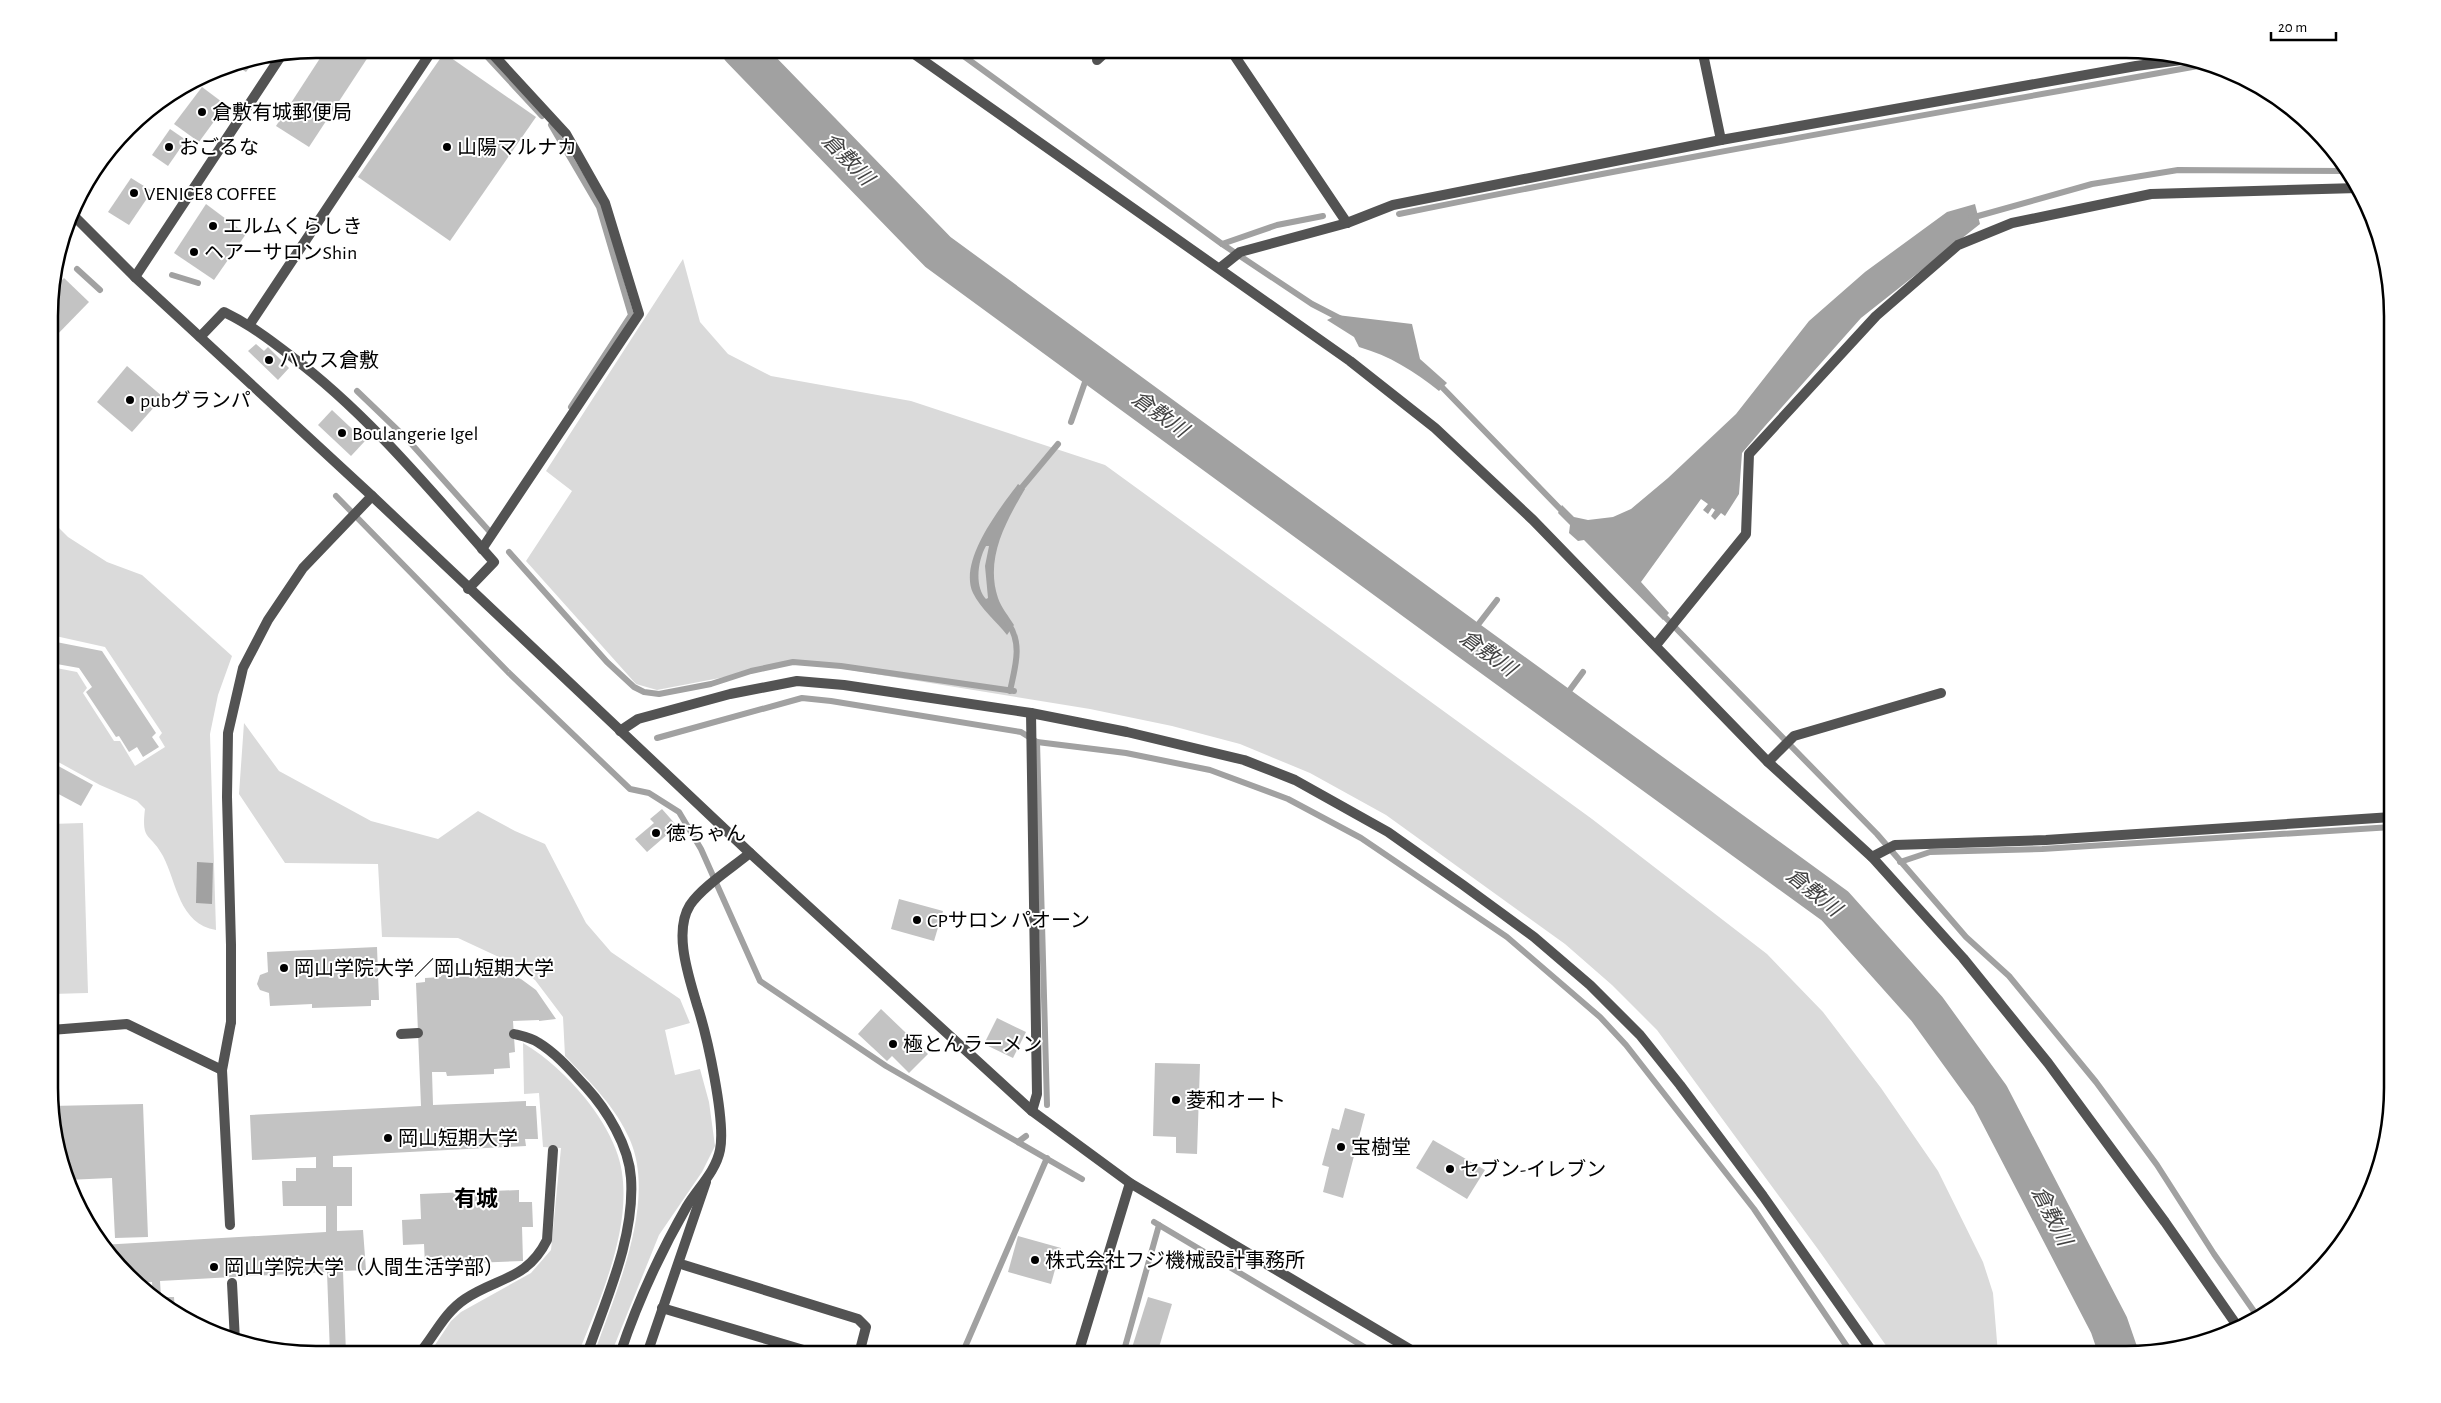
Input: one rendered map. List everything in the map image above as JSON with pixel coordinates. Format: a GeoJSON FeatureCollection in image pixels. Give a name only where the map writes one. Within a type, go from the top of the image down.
{"type":"FeatureCollection","features":[{"type":"Feature","properties":{"kind":"street"},"geometry":{"type":"LineString","coordinates":[[250,324],[427,58]]}},
{"type":"Feature","properties":{"kind":"street"},"geometry":{"type":"LineString","coordinates":[[482,549],[639,314],[604,203],[566,134],[496,58]]}},
{"type":"Feature","properties":{"kind":"street"},"geometry":{"type":"LineString","coordinates":[[920,58],[1350,361],[1435,428],[1533,520],[1768,762],[1872,857],[1963,958],[2048,1063],[2165,1222],[2234,1322]]}},
{"type":"Feature","properties":{"kind":"street"},"geometry":{"type":"LineString","coordinates":[[1236,58],[1346,223]]}},
{"type":"Feature","properties":{"kind":"street"},"geometry":{"type":"LineString","coordinates":[[1704,58],[1721,140]]}},
{"type":"Feature","properties":{"kind":"street"},"geometry":{"type":"LineString","coordinates":[[135,277],[278,60]]}},
{"type":"Feature","properties":{"kind":"street"},"geometry":{"type":"LineString","coordinates":[[1220,268],[1235,255],[1346,223],[1393,205],[1721,140],[2171,61]]}},
{"type":"Feature","properties":{"kind":"street"},"geometry":{"type":"LineString","coordinates":[[1656,645],[1746,534],[1749,454],[1876,316],[1958,246],[2012,223],[2151,194],[2350,188]]}},
{"type":"Feature","properties":{"kind":"street"},"geometry":{"type":"LineString","coordinates":[[76,218],[135,277],[372,496],[468,589],[750,854],[1032,1111],[1130,1183],[1405,1346]]}},
{"type":"Feature","properties":{"kind":"street"},"geometry":{"type":"LineString","coordinates":[[200,337],[224,312],[250,324],[318,376],[368,424],[494,562],[468,589]]}},
{"type":"Feature","properties":{"kind":"street"},"geometry":{"type":"LineString","coordinates":[[230,1225],[222,1070],[231,1022],[227,797],[228,733],[242,668],[268,620],[303,568],[372,496]]}},
{"type":"Feature","properties":{"kind":"street"},"geometry":{"type":"LineString","coordinates":[[620,731],[638,719],[730,694],[797,681],[844,685],[1031,713],[1209,750],[1244,760],[1295,780],[1388,832],[1534,937],[1590,985],[1640,1035],[1763,1196],[1868,1346]]}},
{"type":"Feature","properties":{"kind":"street"},"geometry":{"type":"LineString","coordinates":[[1768,762],[1794,736],[1941,693]]}},
{"type":"Feature","properties":{"kind":"street"},"geometry":{"type":"LineString","coordinates":[[1031,713],[1037,1094],[1032,1111]]}},
{"type":"Feature","properties":{"kind":"street"},"geometry":{"type":"LineString","coordinates":[[1872,857],[1882,850],[1895,845],[2046,840],[2383,818]]}},
{"type":"Feature","properties":{"kind":"street"},"geometry":{"type":"LineString","coordinates":[[650,1346],[707,1178],[720,1151],[720,1125],[712,1070],[697,1004],[691,989],[682,937],[684,921],[690,906],[710,886],[750,854]]}},
{"type":"Feature","properties":{"kind":"street"},"geometry":{"type":"LineString","coordinates":[[58,1029],[127,1024],[222,1070]]}},
{"type":"Feature","properties":{"kind":"street"},"geometry":{"type":"LineString","coordinates":[[401,1034],[418,1033]]}},
{"type":"Feature","properties":{"kind":"street"},"geometry":{"type":"LineString","coordinates":[[514,1034],[538,1042],[568,1067],[597,1100],[622,1142],[631,1177],[629,1220],[614,1276],[590,1346]]}},
{"type":"Feature","properties":{"kind":"street"},"geometry":{"type":"LineString","coordinates":[[424,1346],[446,1314],[466,1298],[528,1267],[540,1254],[547,1240],[553,1150]]}},
{"type":"Feature","properties":{"kind":"street"},"geometry":{"type":"LineString","coordinates":[[623,1346],[647,1284],[688,1205],[707,1178]]}},
{"type":"Feature","properties":{"kind":"street"},"geometry":{"type":"LineString","coordinates":[[1080,1346],[1130,1183]]}},
{"type":"Feature","properties":{"kind":"street"},"geometry":{"type":"LineString","coordinates":[[684,1266],[858,1319],[866,1327],[862,1346]]}},
{"type":"Feature","properties":{"kind":"street"},"geometry":{"type":"LineString","coordinates":[[232,1283],[235,1333]]}},
{"type":"Feature","properties":{"kind":"street"},"geometry":{"type":"LineString","coordinates":[[662,1308],[790,1346]]}},
{"type":"Feature","properties":{"kind":"shaded area"},"geometry":{"type":"Polygon","coordinates":[[[1975,204],[1980,224],[1861,318],[1742,453],[1739,494],[1725,516],[1721,513],[1715,520],[1711,516],[1715,510],[1712,508],[1708,514],[1703,510],[1708,504],[1701,499],[1641,582],[1669,613],[1663,620],[1584,540],[1578,541],[1569,533],[1570,525],[1558,513],[1562,505],[1574,517],[1588,520],[1613,517],[1631,509],[1668,478],[1736,414],[1809,321],[1865,272],[1947,212],[1975,204]]]}},
{"type":"Feature","properties":{"kind":"shaded area"},"geometry":{"type":"Polygon","coordinates":[[[683,259],[700,322],[728,354],[771,376],[911,401],[1105,465],[1592,819],[1767,954],[1823,1012],[1881,1088],[1938,1171],[1983,1262],[1993,1293],[1997,1346],[1886,1346],[1820,1252],[1657,1030],[1612,985],[1565,944],[1386,815],[1310,773],[1240,744],[1172,726],[1090,709],[832,667],[792,664],[657,690],[636,684],[526,561],[572,491],[546,471],[683,259]]]}},
{"type":"Feature","properties":{"kind":"shaded area"},"geometry":{"type":"Polygon","coordinates":[[[1337,315],[1412,324],[1420,359],[1447,383],[1439,391],[1401,365],[1359,347],[1354,337],[1327,320],[1337,315]]]}},
{"type":"Feature","properties":{"kind":"shaded area"},"geometry":{"type":"Polygon","coordinates":[[[1018,484],[1025,489],[1004,528],[999,542],[994,569],[998,598],[1014,625],[1007,635],[976,599],[970,580],[971,566],[983,536],[1018,484]],[[986,546],[979,565],[980,587],[986,599],[988,598],[985,566],[989,546],[986,546]]]}},
{"type":"Feature","properties":{"kind":"shaded area"},"geometry":{"type":"Polygon","coordinates":[[[58,527],[68,537],[107,562],[142,575],[232,656],[218,695],[210,734],[216,930],[194,920],[181,901],[163,856],[148,836],[144,827],[145,809],[137,801],[100,785],[58,762],[58,668],[77,672],[87,688],[83,693],[114,741],[120,741],[135,766],[165,747],[159,737],[162,733],[105,647],[58,637],[58,527]]]}},
{"type":"Feature","properties":{"kind":"shaded area"},"geometry":{"type":"Polygon","coordinates":[[[244,723],[279,771],[371,821],[438,839],[478,811],[515,831],[545,844],[586,923],[611,952],[680,999],[690,1023],[665,1030],[675,1075],[700,1069],[709,1102],[715,1146],[702,1172],[659,1235],[614,1346],[597,1346],[630,1248],[639,1191],[637,1165],[630,1140],[610,1106],[565,1056],[563,1017],[535,980],[501,958],[458,938],[382,937],[378,864],[285,863],[239,794],[244,723]]]}},
{"type":"Feature","properties":{"kind":"shaded area"},"geometry":{"type":"Polygon","coordinates":[[[83,823],[88,993],[58,994],[58,824],[83,823]]]}},
{"type":"Feature","properties":{"kind":"shaded area"},"geometry":{"type":"Polygon","coordinates":[[[197,862],[213,863],[212,904],[196,903],[197,862]]]}},
{"type":"Feature","properties":{"kind":"shaded area"},"geometry":{"type":"Polygon","coordinates":[[[523,1043],[549,1061],[578,1090],[598,1116],[616,1150],[622,1174],[621,1227],[615,1254],[597,1307],[581,1346],[434,1346],[451,1321],[461,1312],[531,1273],[551,1250],[561,1148],[543,1147],[539,1093],[524,1094],[523,1043]]]}},
{"type":"Feature","properties":{"kind":"building"},"geometry":{"type":"Polygon","coordinates":[[[320,58],[367,58],[309,147],[276,126],[320,58]]]}},
{"type":"Feature","properties":{"kind":"building","name":"山陽マルナカ"},"geometry":{"type":"Polygon","coordinates":[[[441,58],[451,58],[536,117],[450,241],[358,177],[441,58]]]}},
{"type":"Feature","properties":{"kind":"building"},"geometry":{"type":"Polygon","coordinates":[[[251,65],[246,72],[240,68],[251,65]]]}},
{"type":"Feature","properties":{"kind":"building"},"geometry":{"type":"Polygon","coordinates":[[[202,87],[226,105],[199,142],[174,124],[202,87]]]}},
{"type":"Feature","properties":{"kind":"building","name":"おごるな"},"geometry":{"type":"Polygon","coordinates":[[[170,129],[186,140],[168,166],[152,155],[170,129]]]}},
{"type":"Feature","properties":{"kind":"building"},"geometry":{"type":"Polygon","coordinates":[[[131,178],[152,191],[129,225],[108,212],[131,178]]]}},
{"type":"Feature","properties":{"kind":"building"},"geometry":{"type":"Polygon","coordinates":[[[206,204],[246,234],[214,280],[174,253],[206,204]]]}},
{"type":"Feature","properties":{"kind":"building"},"geometry":{"type":"Polygon","coordinates":[[[64,278],[89,302],[58,334],[58,298],[60,282],[64,278]]]}},
{"type":"Feature","properties":{"kind":"building","name":"ハウス倉敷"},"geometry":{"type":"Polygon","coordinates":[[[256,344],[264,351],[268,347],[289,368],[278,380],[248,351],[256,344]]]}},
{"type":"Feature","properties":{"kind":"building","name":"pubグランパ"},"geometry":{"type":"Polygon","coordinates":[[[127,366],[163,397],[132,432],[97,402],[127,366]]]}},
{"type":"Feature","properties":{"kind":"building","name":"Boulangerie Igel"},"geometry":{"type":"Polygon","coordinates":[[[332,410],[365,441],[351,456],[318,425],[332,410]]]}},
{"type":"Feature","properties":{"kind":"building"},"geometry":{"type":"Polygon","coordinates":[[[58,642],[102,651],[156,733],[152,737],[159,747],[143,757],[137,747],[129,752],[119,736],[116,737],[86,692],[92,687],[79,668],[58,664],[58,642]]]}},
{"type":"Feature","properties":{"kind":"building"},"geometry":{"type":"Polygon","coordinates":[[[58,766],[93,785],[81,806],[58,794],[58,766]]]}},
{"type":"Feature","properties":{"kind":"building","name":"徳ちゃん"},"geometry":{"type":"Polygon","coordinates":[[[662,809],[677,826],[647,852],[635,839],[654,823],[650,819],[662,809]]]}},
{"type":"Feature","properties":{"kind":"building","name":"CPサロン パオーン"},"geometry":{"type":"Polygon","coordinates":[[[899,899],[943,911],[934,941],[891,929],[899,899]]]}},
{"type":"Feature","properties":{"kind":"building"},"geometry":{"type":"Polygon","coordinates":[[[377,947],[379,1000],[371,1000],[371,1006],[312,1008],[312,1004],[270,1006],[269,993],[260,990],[257,984],[260,975],[268,972],[267,952],[377,947]]]}},
{"type":"Feature","properties":{"kind":"building"},"geometry":{"type":"Polygon","coordinates":[[[502,972],[521,979],[536,990],[556,1019],[513,1021],[515,1052],[509,1053],[510,1068],[494,1069],[494,1074],[447,1076],[446,1072],[432,1072],[433,1105],[526,1101],[526,1106],[536,1106],[538,1139],[525,1139],[526,1146],[333,1156],[333,1167],[352,1167],[352,1206],[337,1206],[337,1231],[363,1230],[366,1270],[343,1271],[346,1346],[330,1346],[327,1272],[160,1281],[161,1294],[152,1288],[152,1282],[145,1282],[121,1258],[111,1244],[326,1232],[326,1206],[283,1206],[282,1181],[296,1181],[296,1168],[316,1168],[316,1157],[252,1160],[250,1115],[421,1106],[416,983],[425,982],[425,978],[441,977],[441,974],[502,972]]]}},
{"type":"Feature","properties":{"kind":"building","name":"極とんラーメン"},"geometry":{"type":"Polygon","coordinates":[[[881,1009],[928,1054],[909,1073],[892,1056],[887,1061],[858,1034],[881,1009]]]}},
{"type":"Feature","properties":{"kind":"building"},"geometry":{"type":"Polygon","coordinates":[[[997,1018],[1026,1032],[1013,1058],[984,1044],[997,1018]]]}},
{"type":"Feature","properties":{"kind":"building","name":"菱和オート"},"geometry":{"type":"Polygon","coordinates":[[[1155,1063],[1200,1064],[1197,1154],[1176,1153],[1176,1137],[1153,1136],[1155,1063]]]}},
{"type":"Feature","properties":{"kind":"building"},"geometry":{"type":"Polygon","coordinates":[[[143,1104],[148,1237],[115,1238],[112,1178],[74,1180],[62,1138],[58,1106],[143,1104]]]}},
{"type":"Feature","properties":{"kind":"building","name":"宝樹堂"},"geometry":{"type":"Polygon","coordinates":[[[1345,1108],[1365,1114],[1343,1198],[1323,1192],[1329,1167],[1322,1165],[1332,1128],[1339,1130],[1345,1108]]]}},
{"type":"Feature","properties":{"kind":"building","name":"セブン-イレブン"},"geometry":{"type":"Polygon","coordinates":[[[1433,1140],[1485,1170],[1467,1199],[1416,1168],[1433,1140]]]}},
{"type":"Feature","properties":{"kind":"building"},"geometry":{"type":"Polygon","coordinates":[[[519,1190],[519,1202],[532,1202],[533,1227],[522,1227],[523,1261],[425,1265],[424,1244],[403,1245],[402,1220],[421,1219],[420,1194],[519,1190]]]}},
{"type":"Feature","properties":{"kind":"building","name":"株式会社フジ機械設計事務所"},"geometry":{"type":"Polygon","coordinates":[[[1018,1236],[1061,1248],[1051,1284],[1008,1272],[1018,1236]]]}},
{"type":"Feature","properties":{"kind":"building"},"geometry":{"type":"Polygon","coordinates":[[[165,1297],[174,1297],[174,1304],[165,1297]]]}},
{"type":"Feature","properties":{"kind":"building"},"geometry":{"type":"Polygon","coordinates":[[[1148,1297],[1172,1304],[1159,1346],[1133,1346],[1148,1297]]]}},
{"type":"Feature","properties":{"kind":"waterway"},"geometry":{"type":"LineString","coordinates":[[488,58],[542,116]]}},
{"type":"Feature","properties":{"kind":"waterway","name":"倉敷川"},"geometry":{"type":"LineString","coordinates":[[750,58],[938,252],[1835,906],[1927,1009],[1990,1096],[2109,1325],[2116,1346]]}},
{"type":"Feature","properties":{"kind":"waterway"},"geometry":{"type":"LineString","coordinates":[[966,58],[1222,244],[1312,304],[1343,320]]}},
{"type":"Feature","properties":{"kind":"waterway"},"geometry":{"type":"LineString","coordinates":[[1399,214],[1702,155],[2195,67]]}},
{"type":"Feature","properties":{"kind":"waterway"},"geometry":{"type":"LineString","coordinates":[[551,125],[599,207],[631,315],[571,407]]}},
{"type":"Feature","properties":{"kind":"waterway"},"geometry":{"type":"LineString","coordinates":[[1971,218],[2092,184],[2178,170],[2339,171]]}},
{"type":"Feature","properties":{"kind":"waterway"},"geometry":{"type":"LineString","coordinates":[[1222,244],[1277,225],[1323,216]]}},
{"type":"Feature","properties":{"kind":"waterway"},"geometry":{"type":"LineString","coordinates":[[77,269],[100,290]]}},
{"type":"Feature","properties":{"kind":"waterway"},"geometry":{"type":"LineString","coordinates":[[172,275],[198,283]]}},
{"type":"Feature","properties":{"kind":"waterway"},"geometry":{"type":"LineString","coordinates":[[1071,422],[1091,365]]}},
{"type":"Feature","properties":{"kind":"waterway"},"geometry":{"type":"LineString","coordinates":[[1438,383],[1565,514]]}},
{"type":"Feature","properties":{"kind":"waterway"},"geometry":{"type":"LineString","coordinates":[[357,391],[407,439],[490,532]]}},
{"type":"Feature","properties":{"kind":"waterway"},"geometry":{"type":"LineString","coordinates":[[1018,492],[1058,444]]}},
{"type":"Feature","properties":{"kind":"waterway"},"geometry":{"type":"LineString","coordinates":[[336,496],[508,672],[630,789],[649,793],[679,812],[701,849],[760,981],[886,1066],[1082,1179]]}},
{"type":"Feature","properties":{"kind":"waterway"},"geometry":{"type":"LineString","coordinates":[[509,552],[607,662],[634,687],[644,692],[659,694],[711,684],[751,671],[793,662],[841,666],[1014,691]]}},
{"type":"Feature","properties":{"kind":"waterway"},"geometry":{"type":"LineString","coordinates":[[1467,639],[1497,600]]}},
{"type":"Feature","properties":{"kind":"waterway"},"geometry":{"type":"LineString","coordinates":[[1659,611],[1877,834],[1966,937],[2009,976],[2096,1082],[2157,1165],[2214,1254],[2254,1311]]}},
{"type":"Feature","properties":{"kind":"waterway"},"geometry":{"type":"LineString","coordinates":[[1008,623],[1013,631],[1017,647],[1016,664],[1010,691]]}},
{"type":"Feature","properties":{"kind":"waterway"},"geometry":{"type":"LineString","coordinates":[[1558,706],[1583,672]]}},
{"type":"Feature","properties":{"kind":"waterway"},"geometry":{"type":"LineString","coordinates":[[657,738],[802,698],[1021,732],[1037,742],[1126,753],[1210,770],[1288,799],[1361,838],[1507,937],[1600,1017],[1626,1045],[1754,1209],[1847,1346]]}},
{"type":"Feature","properties":{"kind":"waterway"},"geometry":{"type":"LineString","coordinates":[[1037,742],[1047,1105]]}},
{"type":"Feature","properties":{"kind":"waterway"},"geometry":{"type":"LineString","coordinates":[[1900,862],[1930,852],[2042,849],[2383,828]]}},
{"type":"Feature","properties":{"kind":"waterway"},"geometry":{"type":"LineString","coordinates":[[1018,1142],[1026,1136]]}},
{"type":"Feature","properties":{"kind":"waterway"},"geometry":{"type":"LineString","coordinates":[[965,1346],[1047,1158]]}},
{"type":"Feature","properties":{"kind":"waterway"},"geometry":{"type":"LineString","coordinates":[[1125,1346],[1159,1225],[1154,1222]]}},
{"type":"Feature","properties":{"kind":"waterway"},"geometry":{"type":"LineString","coordinates":[[1159,1225],[1363,1346]]}},
{"type":"Feature","properties":{"kind":"place","name":"倉敷有城郵便局"},"geometry":{"type":"Point","coordinates":[202,112]}},
{"type":"Feature","properties":{"kind":"place","name":"おごるな"},"geometry":{"type":"Point","coordinates":[169,147]}},
{"type":"Feature","properties":{"kind":"place","name":"山陽マルナカ"},"geometry":{"type":"Point","coordinates":[447,147]}},
{"type":"Feature","properties":{"kind":"place","name":"VENICE8 COFFEE"},"geometry":{"type":"Point","coordinates":[134,193]}},
{"type":"Feature","properties":{"kind":"place","name":"エルムくらしき"},"geometry":{"type":"Point","coordinates":[213,226]}},
{"type":"Feature","properties":{"kind":"place","name":"ヘアーサロンShin"},"geometry":{"type":"Point","coordinates":[194,252]}},
{"type":"Feature","properties":{"kind":"place","name":"ハウス倉敷"},"geometry":{"type":"Point","coordinates":[269,360]}},
{"type":"Feature","properties":{"kind":"place","name":"pubグランパ"},"geometry":{"type":"Point","coordinates":[130,400]}},
{"type":"Feature","properties":{"kind":"place","name":"Boulangerie Igel"},"geometry":{"type":"Point","coordinates":[342,433]}},
{"type":"Feature","properties":{"kind":"place","name":"徳ちゃん"},"geometry":{"type":"Point","coordinates":[656,833]}},
{"type":"Feature","properties":{"kind":"place","name":"CPサロン パオーン"},"geometry":{"type":"Point","coordinates":[917,920]}},
{"type":"Feature","properties":{"kind":"place","name":"岡山学院大学／岡山短期大学"},"geometry":{"type":"Point","coordinates":[284,968]}},
{"type":"Feature","properties":{"kind":"place","name":"極とんラーメン"},"geometry":{"type":"Point","coordinates":[893,1044]}},
{"type":"Feature","properties":{"kind":"place","name":"菱和オート"},"geometry":{"type":"Point","coordinates":[1176,1100]}},
{"type":"Feature","properties":{"kind":"place","name":"岡山短期大学"},"geometry":{"type":"Point","coordinates":[388,1138]}},
{"type":"Feature","properties":{"kind":"place","name":"宝樹堂"},"geometry":{"type":"Point","coordinates":[1341,1147]}},
{"type":"Feature","properties":{"kind":"place","name":"セブン-イレブン"},"geometry":{"type":"Point","coordinates":[1450,1169]}},
{"type":"Feature","properties":{"kind":"place","name":"株式会社フジ機械設計事務所"},"geometry":{"type":"Point","coordinates":[1035,1260]}},
{"type":"Feature","properties":{"kind":"place","name":"岡山学院大学（人間生活学部）"},"geometry":{"type":"Point","coordinates":[214,1267]}},
{"type":"Feature","properties":{"kind":"district","name":"有城"},"geometry":{"type":"Point","coordinates":[476,1198]}}]}
